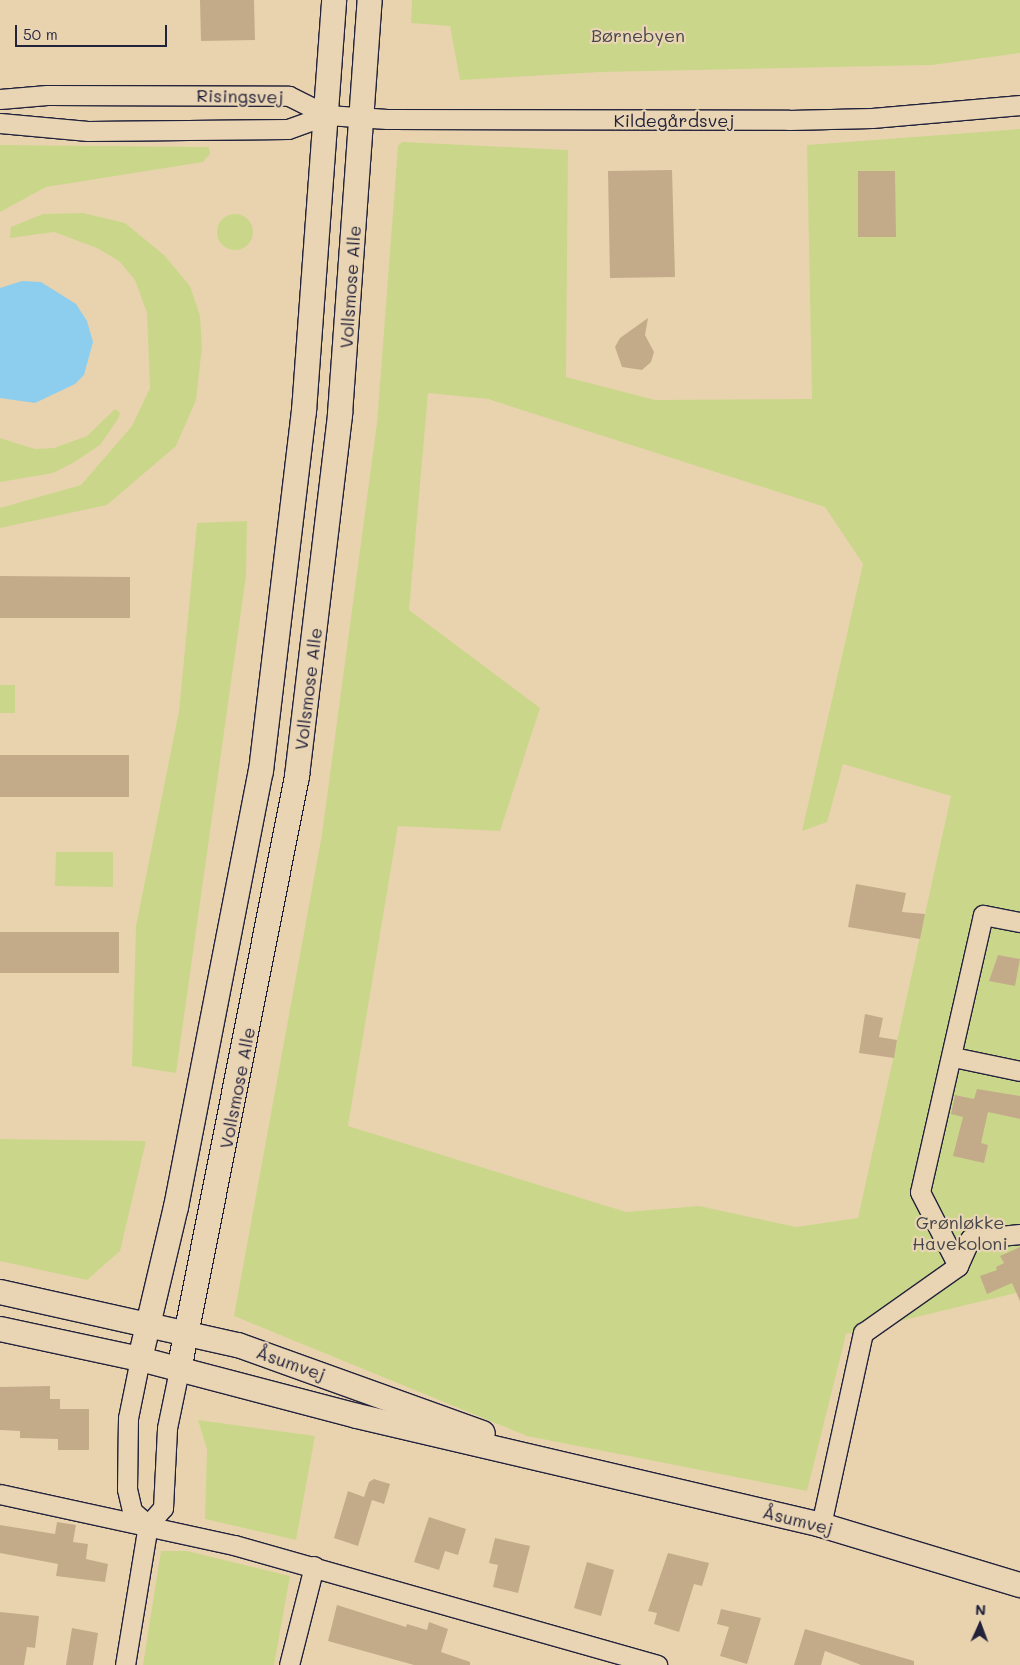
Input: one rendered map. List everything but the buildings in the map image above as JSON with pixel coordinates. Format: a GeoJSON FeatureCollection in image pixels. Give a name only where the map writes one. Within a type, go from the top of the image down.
{"type":"FeatureCollection","features":[{"type":"Feature","properties":{"kind":"street","name":"Vollsmose Alle"},"geometry":{"type":"LineString","coordinates":[[140,1359],[176,1208],[261,771],[304,411],[334,0]]}},
{"type":"Feature","properties":{"kind":"street","name":"Vollsmose Alle"},"geometry":{"type":"LineString","coordinates":[[179,1370],[297,776],[340,414],[363,118],[370,0]]}},
{"type":"Feature","properties":{"kind":"street","name":"Risingsvej"},"geometry":{"type":"LineString","coordinates":[[0,99],[47,95],[289,96],[327,115]]}},
{"type":"Feature","properties":{"kind":"street","name":"Kildegårdsvej"},"geometry":{"type":"LineString","coordinates":[[327,115],[363,118],[789,120],[872,118],[1020,104]]}},
{"type":"Feature","properties":{"kind":"street","name":"Risingsvej"},"geometry":{"type":"LineString","coordinates":[[0,123],[88,131],[288,129],[327,115]]}},
{"type":"Feature","properties":{"kind":"street"},"geometry":{"type":"LineString","coordinates":[[958,1266],[920,1192],[954,1056],[983,915],[1020,922]]}},
{"type":"Feature","properties":{"kind":"street"},"geometry":{"type":"LineString","coordinates":[[954,1056],[1020,1070]]}},
{"type":"Feature","properties":{"kind":"street"},"geometry":{"type":"LineString","coordinates":[[822,1525],[863,1333],[958,1266],[970,1239],[1020,1234]]}},
{"type":"Feature","properties":{"kind":"street","name":"Åsumvej"},"geometry":{"type":"LineString","coordinates":[[0,1292],[238,1345],[369,1389],[573,1467]]}},
{"type":"Feature","properties":{"kind":"street","name":"Åsumvej"},"geometry":{"type":"LineString","coordinates":[[0,1329],[140,1359],[573,1467],[822,1525],[1020,1585]]}},
{"type":"Feature","properties":{"kind":"street"},"geometry":{"type":"LineString","coordinates":[[140,1359],[128,1418],[127,1489],[132,1511],[148,1525]]}},
{"type":"Feature","properties":{"kind":"street"},"geometry":{"type":"LineString","coordinates":[[125,1665],[148,1525],[162,1508],[167,1428],[179,1370]]}},
{"type":"Feature","properties":{"kind":"street"},"geometry":{"type":"LineString","coordinates":[[0,1494],[148,1525],[314,1566],[656,1665]]}},
{"type":"Feature","properties":{"kind":"street"},"geometry":{"type":"LineString","coordinates":[[289,1665],[314,1566]]}},
{"type":"Feature","properties":{"kind":"green space","name":"Børnebyen"},"geometry":{"type":"Polygon","coordinates":[[[412,0],[1020,0],[1020,53],[932,65],[601,72],[460,80],[450,26],[411,23],[412,0]]]}},
{"type":"Feature","properties":{"kind":"green space","name":"Grønløkke Havekoloni"},"geometry":{"type":"Polygon","coordinates":[[[1020,129],[1020,1292],[846,1334],[807,1491],[527,1436],[234,1316],[322,834],[377,423],[398,146],[402,142],[568,150],[566,377],[655,400],[812,399],[807,145],[1020,129]],[[428,393],[409,610],[540,708],[500,831],[398,826],[348,1126],[626,1212],[699,1206],[796,1227],[858,1218],[951,796],[843,764],[827,822],[802,831],[863,564],[825,507],[488,399],[428,393]]]}},
{"type":"Feature","properties":{"kind":"green space"},"geometry":{"type":"Polygon","coordinates":[[[0,145],[209,147],[210,154],[203,162],[46,187],[0,212],[0,145]]]}},
{"type":"Feature","properties":{"kind":"green space"},"geometry":{"type":"Polygon","coordinates":[[[83,213],[125,223],[164,255],[190,286],[200,316],[202,347],[196,400],[176,446],[107,505],[0,528],[0,508],[81,485],[132,426],[150,388],[147,313],[135,280],[119,261],[97,248],[54,232],[10,238],[11,227],[43,214],[83,213]]]}},
{"type":"Feature","properties":{"kind":"green space"},"geometry":{"type":"Polygon","coordinates":[[[235,214],[248,219],[253,232],[248,245],[235,250],[222,245],[217,232],[222,219],[235,214]]]}},
{"type":"Feature","properties":{"kind":"green space"},"geometry":{"type":"Polygon","coordinates":[[[115,409],[120,413],[118,419],[100,445],[73,463],[53,473],[0,482],[0,438],[35,449],[54,448],[87,436],[115,409]]]}},
{"type":"Feature","properties":{"kind":"green space"},"geometry":{"type":"Polygon","coordinates":[[[247,521],[246,576],[176,1073],[132,1066],[136,926],[179,711],[197,523],[247,521]]]}},
{"type":"Feature","properties":{"kind":"green space"},"geometry":{"type":"Polygon","coordinates":[[[0,685],[15,685],[15,713],[0,713],[0,685]]]}},
{"type":"Feature","properties":{"kind":"green space"},"geometry":{"type":"Polygon","coordinates":[[[56,852],[113,852],[113,887],[55,886],[56,852]]]}},
{"type":"Feature","properties":{"kind":"green space"},"geometry":{"type":"Polygon","coordinates":[[[0,1139],[146,1141],[120,1251],[87,1280],[0,1261],[0,1139]]]}},
{"type":"Feature","properties":{"kind":"green space"},"geometry":{"type":"Polygon","coordinates":[[[198,1420],[315,1436],[296,1540],[205,1519],[207,1449],[198,1420]]]}},
{"type":"Feature","properties":{"kind":"green space"},"geometry":{"type":"Polygon","coordinates":[[[161,1551],[187,1551],[290,1576],[274,1665],[143,1665],[161,1551]]]}},
{"type":"Feature","properties":{"kind":"water"},"geometry":{"type":"Polygon","coordinates":[[[22,281],[41,282],[76,304],[87,321],[93,342],[84,375],[75,384],[35,403],[0,398],[0,288],[22,281]]]}}]}
